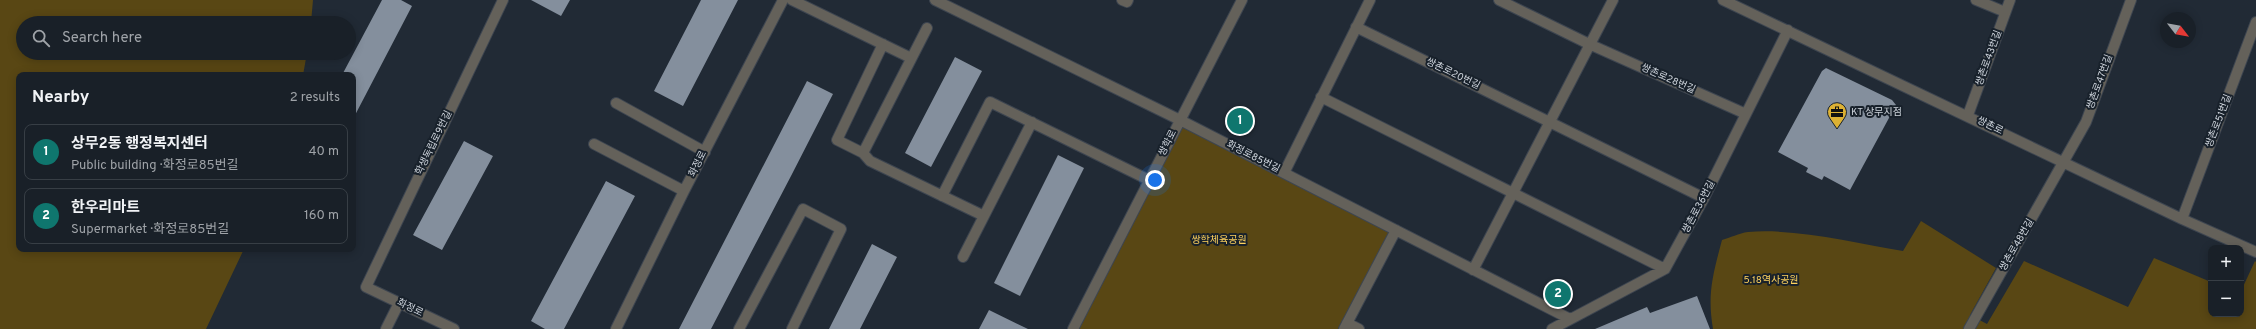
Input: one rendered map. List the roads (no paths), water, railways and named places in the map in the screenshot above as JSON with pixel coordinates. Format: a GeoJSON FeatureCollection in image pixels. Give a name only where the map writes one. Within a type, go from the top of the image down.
{"type":"FeatureCollection","features":[{"type":"Feature","properties":{"kind":"street","name":"학생독립로9번길"},"geometry":{"type":"LineString","coordinates":[[366,286],[503,0]]}},
{"type":"Feature","properties":{"kind":"street","name":"화정로"},"geometry":{"type":"LineString","coordinates":[[616,329],[684,191],[783,0]]}},
{"type":"Feature","properties":{"kind":"street"},"geometry":{"type":"LineString","coordinates":[[792,0],[911,58]]}},
{"type":"Feature","properties":{"kind":"street","name":"화정로85번길"},"geometry":{"type":"LineString","coordinates":[[935,0],[1180,120],[1570,319]]}},
{"type":"Feature","properties":{"kind":"street","name":"쌍학로"},"geometry":{"type":"LineString","coordinates":[[1073,329],[1242,0]]}},
{"type":"Feature","properties":{"kind":"street"},"geometry":{"type":"LineString","coordinates":[[1284,173],[1370,0]]}},
{"type":"Feature","properties":{"kind":"street"},"geometry":{"type":"LineString","coordinates":[[1499,0],[1589,44]]}},
{"type":"Feature","properties":{"kind":"street"},"geometry":{"type":"LineString","coordinates":[[1472,270],[1613,0]]}},
{"type":"Feature","properties":{"kind":"street","name":"쌍촌로"},"geometry":{"type":"LineString","coordinates":[[1723,0],[1968,115],[2182,219],[2256,252]]}},
{"type":"Feature","properties":{"kind":"street"},"geometry":{"type":"LineString","coordinates":[[1976,0],[2005,12]]}},
{"type":"Feature","properties":{"kind":"street","name":"쌍촌로43번길"},"geometry":{"type":"LineString","coordinates":[[1968,115],[2010,0]]}},
{"type":"Feature","properties":{"kind":"street","name":"쌍촌로47번길"},"geometry":{"type":"LineString","coordinates":[[2065,162],[2086,122],[2131,0]]}},
{"type":"Feature","properties":{"kind":"street","name":"쌍촌로51번길"},"geometry":{"type":"LineString","coordinates":[[2182,219],[2256,22]]}},
{"type":"Feature","properties":{"kind":"street","name":"쌍촌로20번길"},"geometry":{"type":"LineString","coordinates":[[1356,27],[1550,121]]}},
{"type":"Feature","properties":{"kind":"street"},"geometry":{"type":"LineString","coordinates":[[863,153],[927,28]]}},
{"type":"Feature","properties":{"kind":"street","name":"쌍촌로36번길"},"geometry":{"type":"LineString","coordinates":[[1665,269],[1704,198],[1788,30]]}},
{"type":"Feature","properties":{"kind":"street"},"geometry":{"type":"LineString","coordinates":[[883,44],[837,140],[863,153],[870,161],[984,216]]}},
{"type":"Feature","properties":{"kind":"street","name":"쌍촌로28번길"},"geometry":{"type":"LineString","coordinates":[[1589,44],[1746,114]]}},
{"type":"Feature","properties":{"kind":"street"},"geometry":{"type":"LineString","coordinates":[[1321,97],[1665,269]]}},
{"type":"Feature","properties":{"kind":"street"},"geometry":{"type":"LineString","coordinates":[[942,196],[990,102],[1149,180]]}},
{"type":"Feature","properties":{"kind":"street"},"geometry":{"type":"LineString","coordinates":[[616,103],[704,152]]}},
{"type":"Feature","properties":{"kind":"street"},"geometry":{"type":"LineString","coordinates":[[1550,121],[1704,198]]}},
{"type":"Feature","properties":{"kind":"street"},"geometry":{"type":"LineString","coordinates":[[963,257],[1032,122]]}},
{"type":"Feature","properties":{"kind":"street"},"geometry":{"type":"LineString","coordinates":[[594,144],[684,191]]}},
{"type":"Feature","properties":{"kind":"street","name":"쌍촌로48번길"},"geometry":{"type":"LineString","coordinates":[[1969,329],[2065,162]]}},
{"type":"Feature","properties":{"kind":"street"},"geometry":{"type":"LineString","coordinates":[[739,329],[803,209],[841,229],[792,329]]}},
{"type":"Feature","properties":{"kind":"street"},"geometry":{"type":"LineString","coordinates":[[1359,329],[1345,326],[1396,230]]}},
{"type":"Feature","properties":{"kind":"street"},"geometry":{"type":"LineString","coordinates":[[1552,329],[1665,269]]}},
{"type":"Feature","properties":{"kind":"street","name":"화정로"},"geometry":{"type":"LineString","coordinates":[[366,286],[454,329]]}},
{"type":"Feature","properties":{"kind":"street"},"geometry":{"type":"LineString","coordinates":[[386,329],[399,303]]}},
{"type":"Feature","properties":{"kind":"place","name":"상무2동 행정복지센터"},"geometry":{"type":"Point","coordinates":[1240,121]}},
{"type":"Feature","properties":{"kind":"place","name":"KT 상무지점"},"geometry":{"type":"Point","coordinates":[1837,129]}},
{"type":"Feature","properties":{"kind":"place","name":"한우리마트"},"geometry":{"type":"Point","coordinates":[1558,294]}},
{"type":"Feature","properties":{"kind":"park label","name":"쌍학체육공원"},"geometry":{"type":"Point","coordinates":[1219,240]}},
{"type":"Feature","properties":{"kind":"park label","name":"5.18역사공원"},"geometry":{"type":"Point","coordinates":[1771,280]}}]}
